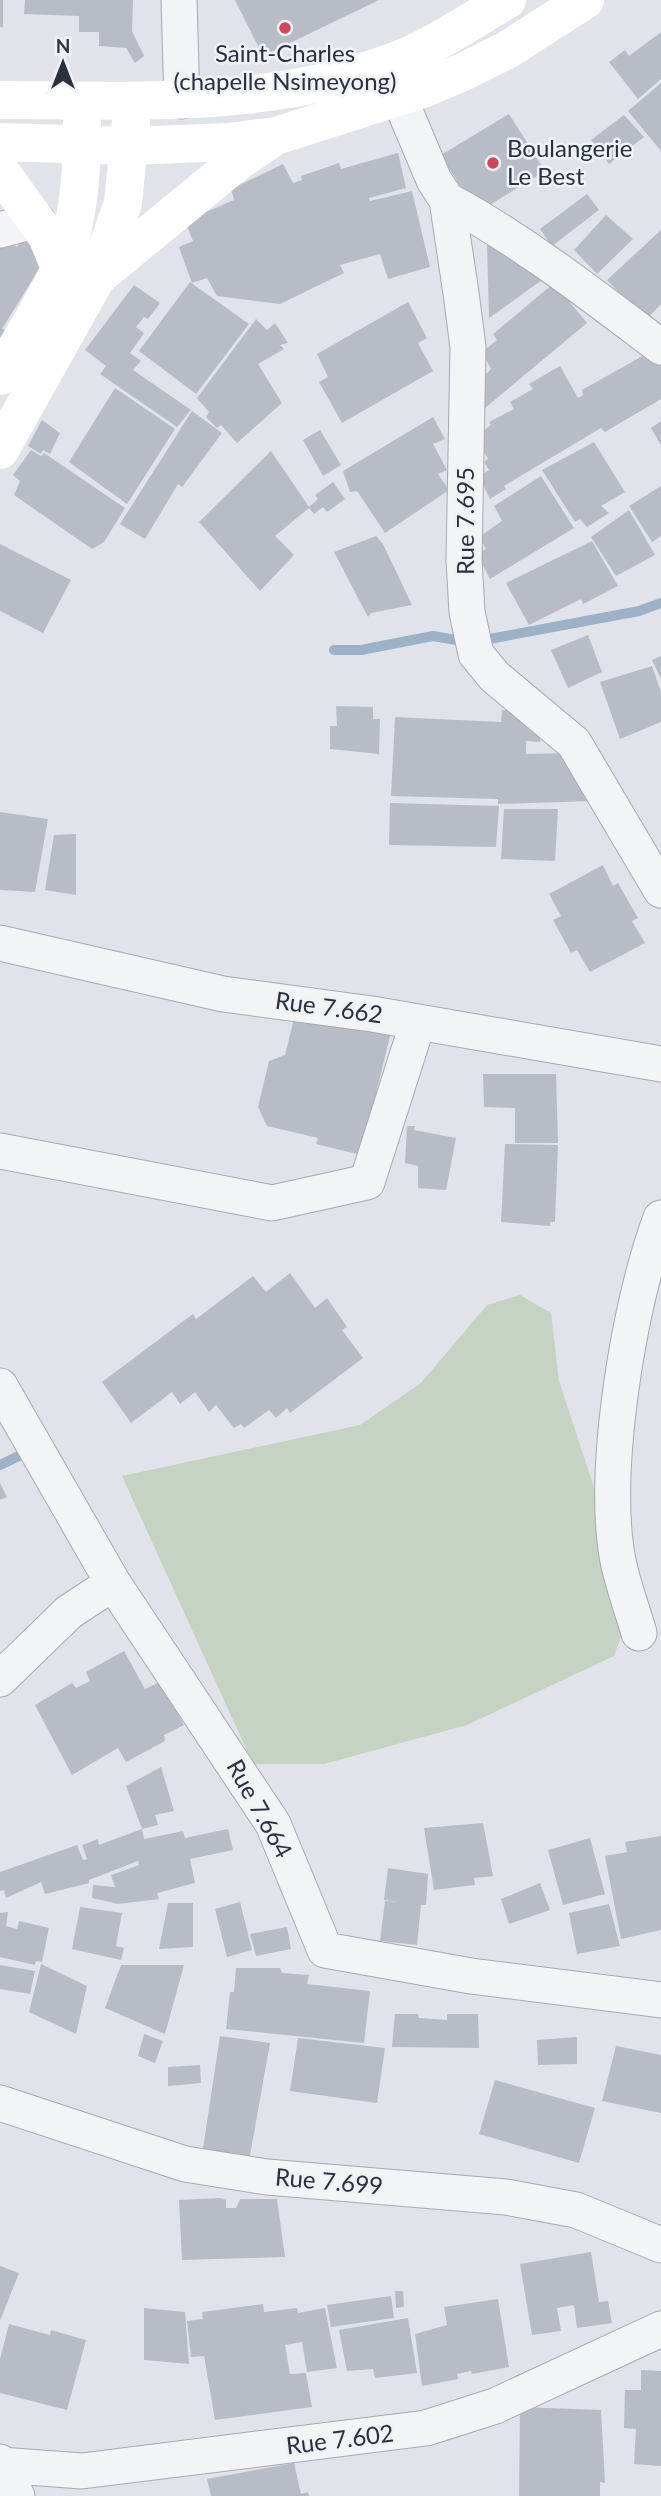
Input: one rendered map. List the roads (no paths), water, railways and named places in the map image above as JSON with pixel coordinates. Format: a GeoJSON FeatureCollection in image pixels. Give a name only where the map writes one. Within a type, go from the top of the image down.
{"type":"FeatureCollection","features":[{"type":"Feature","properties":{"kind":"main road"},"geometry":{"type":"LineString","coordinates":[[0,100],[182,102],[256,96],[327,81],[409,55],[507,0]]}},
{"type":"Feature","properties":{"kind":"main road"},"geometry":{"type":"LineString","coordinates":[[0,142],[130,146],[228,142],[275,136],[399,97],[465,71],[507,50],[584,0]]}},
{"type":"Feature","properties":{"kind":"main road"},"geometry":{"type":"LineString","coordinates":[[0,376],[60,268],[71,237],[82,146],[82,100]]}},
{"type":"Feature","properties":{"kind":"main road"},"geometry":{"type":"LineString","coordinates":[[0,450],[97,277],[123,203],[130,146],[131,102]]}},
{"type":"Feature","properties":{"kind":"main road"},"geometry":{"type":"LineString","coordinates":[[97,277],[237,162],[275,136]]}},
{"type":"Feature","properties":{"kind":"main road"},"geometry":{"type":"LineString","coordinates":[[0,171],[37,220],[52,245],[60,268]]}},
{"type":"Feature","properties":{"kind":"street"},"geometry":{"type":"LineString","coordinates":[[179,0],[182,102]]}},
{"type":"Feature","properties":{"kind":"street","name":"Rue 7.695"},"geometry":{"type":"LineString","coordinates":[[399,97],[434,180],[447,200],[468,347],[464,560],[467,612],[475,653],[494,676],[574,743],[661,890]]}},
{"type":"Feature","properties":{"kind":"street"},"geometry":{"type":"LineString","coordinates":[[447,200],[479,217],[572,280],[661,347]]}},
{"type":"Feature","properties":{"kind":"street"},"geometry":{"type":"LineString","coordinates":[[0,230],[37,220]]}},
{"type":"Feature","properties":{"kind":"street","name":"Rue 7.662"},"geometry":{"type":"LineString","coordinates":[[0,943],[223,994],[418,1022],[661,1064]]}},
{"type":"Feature","properties":{"kind":"street"},"geometry":{"type":"LineString","coordinates":[[0,1152],[272,1203],[367,1182],[418,1022]]}},
{"type":"Feature","properties":{"kind":"street"},"geometry":{"type":"LineString","coordinates":[[639,1633],[618,1560],[614,1492],[621,1388],[650,1247],[661,1218]]}},
{"type":"Feature","properties":{"kind":"street","name":"Rue 7.664"},"geometry":{"type":"LineString","coordinates":[[0,1386],[113,1583],[273,1824],[325,1950],[471,1976],[661,2000]]}},
{"type":"Feature","properties":{"kind":"street"},"geometry":{"type":"LineString","coordinates":[[0,1679],[69,1612],[113,1583]]}},
{"type":"Feature","properties":{"kind":"street","name":"Rue 7.699"},"geometry":{"type":"LineString","coordinates":[[0,2103],[185,2164],[267,2177],[506,2197],[576,2210],[661,2245]]}},
{"type":"Feature","properties":{"kind":"street","name":"Rue 7.602"},"geometry":{"type":"LineString","coordinates":[[1,2463],[82,2471],[426,2428],[495,2406],[661,2329]]}},
{"type":"Feature","properties":{"kind":"street"},"geometry":{"type":"LineString","coordinates":[[1,2463],[17,2496]]}},
{"type":"Feature","properties":{"kind":"waterway"},"geometry":{"type":"LineString","coordinates":[[484,640],[639,611],[661,603]]}},
{"type":"Feature","properties":{"kind":"waterway"},"geometry":{"type":"LineString","coordinates":[[334,650],[361,650],[433,636],[456,640]]}},
{"type":"Feature","properties":{"kind":"waterway"},"geometry":{"type":"LineString","coordinates":[[0,1465],[23,1454]]}},
{"type":"Feature","properties":{"kind":"place","name":"Saint-Charles (chapelle Nsimeyong)"},"geometry":{"type":"Point","coordinates":[285,28]}},
{"type":"Feature","properties":{"kind":"place","name":"Boulangerie Le Best"},"geometry":{"type":"Point","coordinates":[493,163]}}]}
